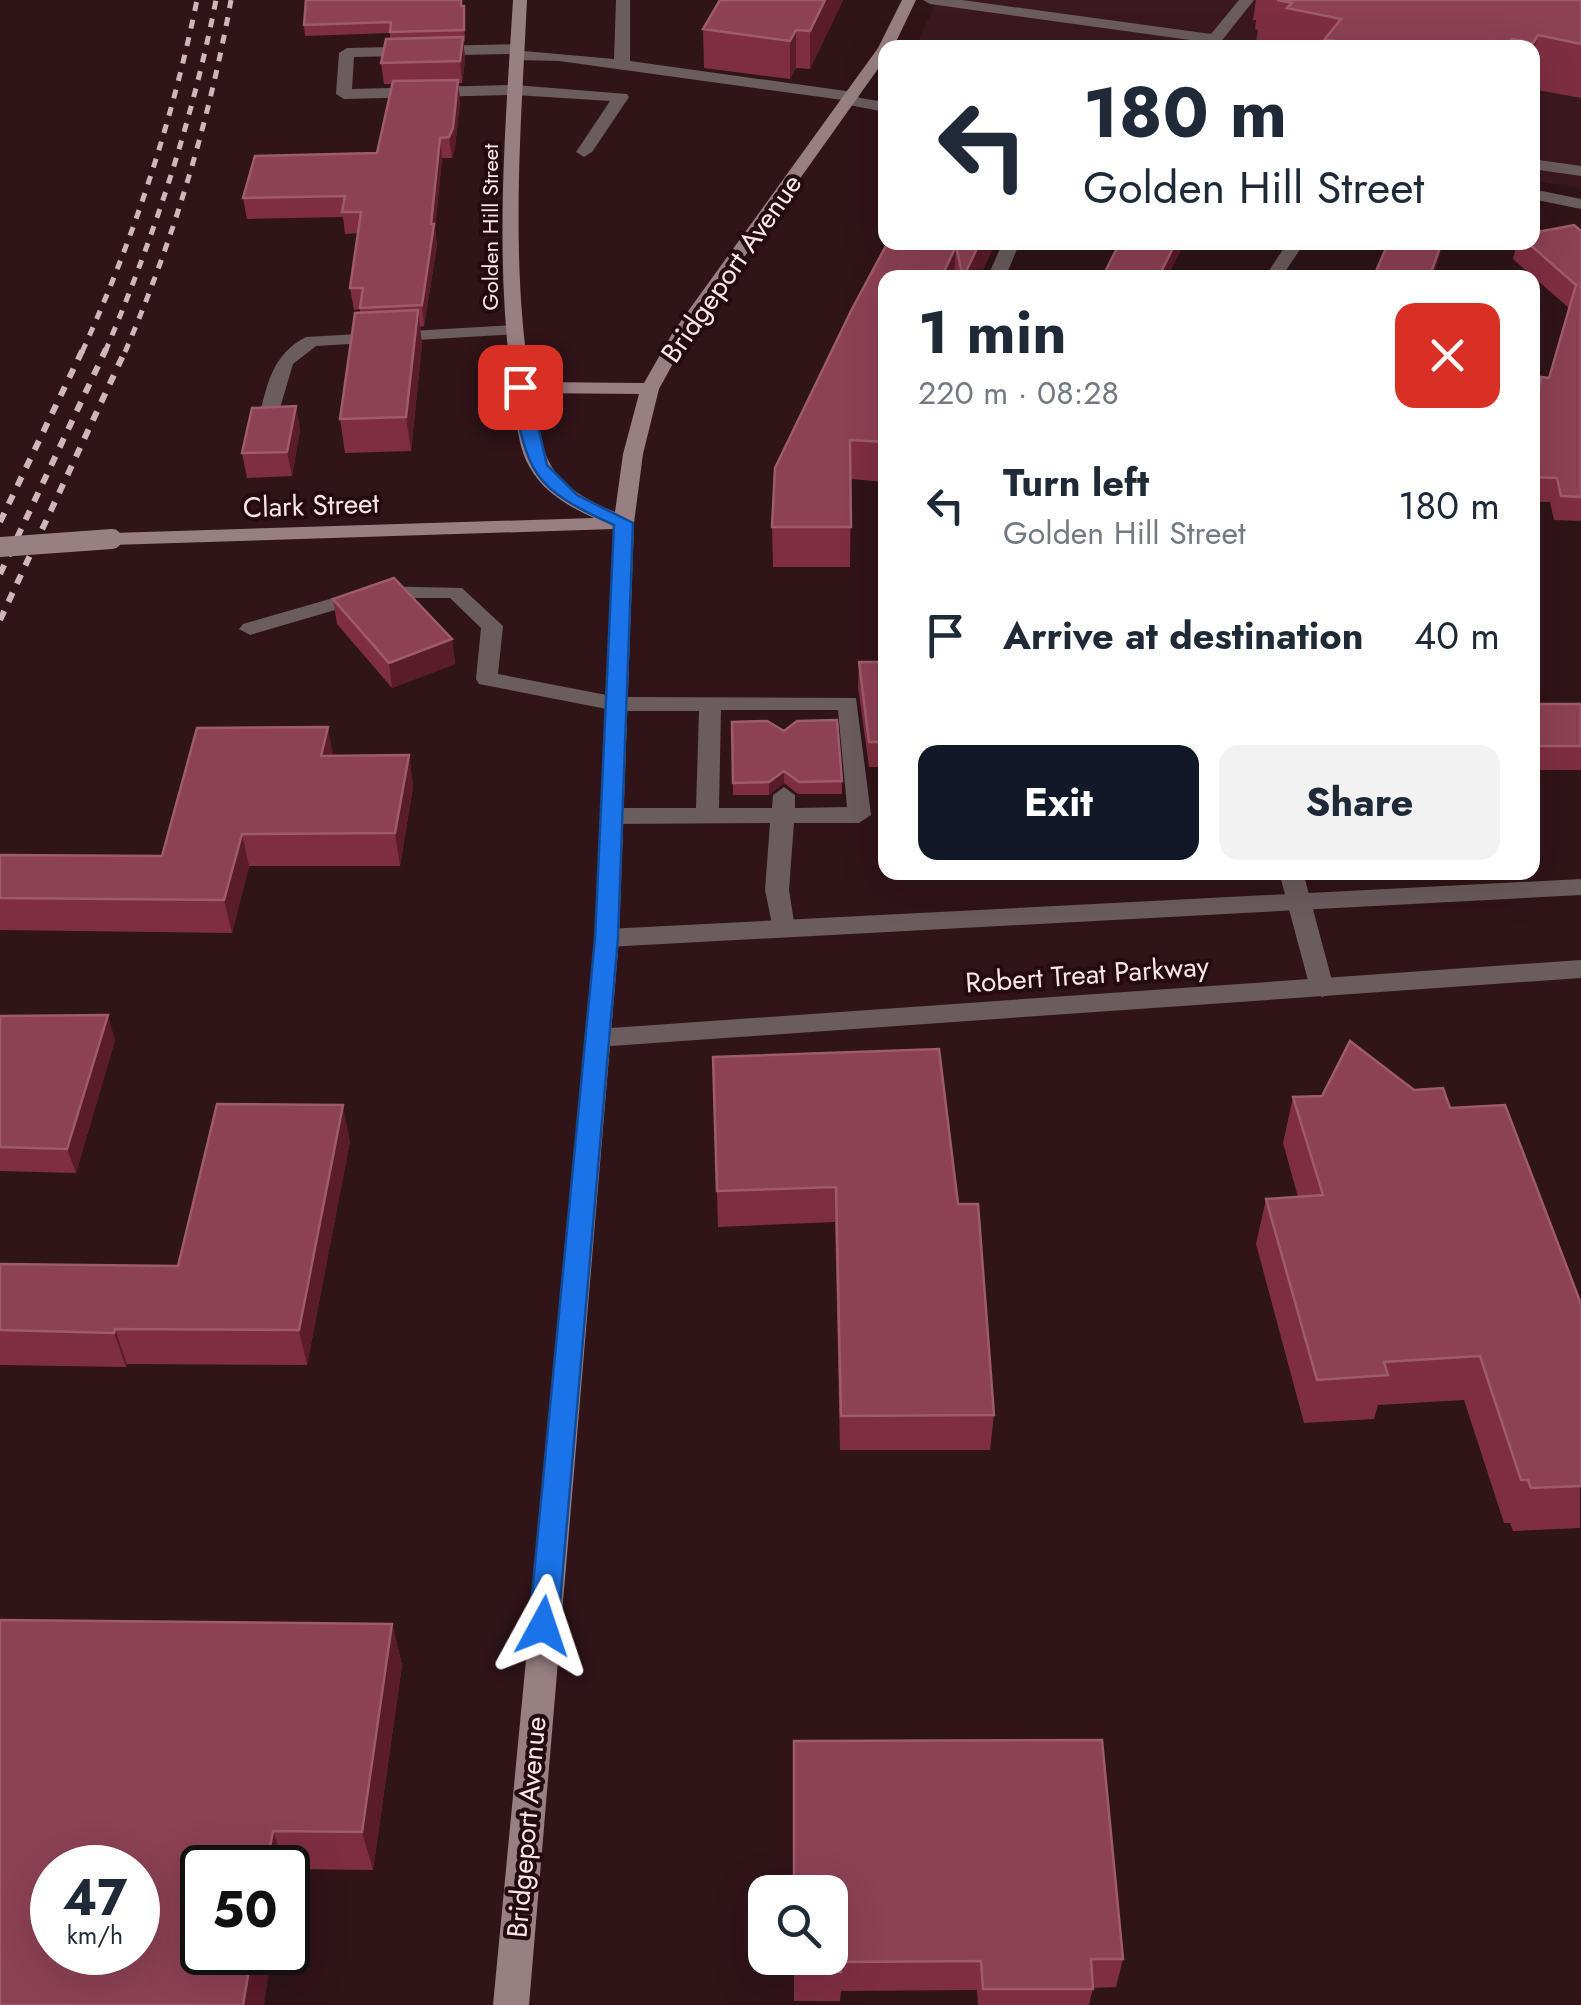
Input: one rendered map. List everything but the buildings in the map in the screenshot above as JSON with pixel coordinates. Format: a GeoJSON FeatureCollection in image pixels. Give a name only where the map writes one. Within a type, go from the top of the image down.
{"type":"FeatureCollection","features":[{"type":"Feature","properties":{"kind":"main road","name":"Golden Hill Street"},"geometry":{"type":"LineString","coordinates":[[520,0],[515,90],[514,330],[532,450],[539,468],[570,499],[624,523]]}},
{"type":"Feature","properties":{"kind":"main road","name":"Bridgeport Avenue"},"geometry":{"type":"LineString","coordinates":[[889,40],[909,0]]}},
{"type":"Feature","properties":{"kind":"main road","name":"Bridgeport Avenue"},"geometry":{"type":"LineString","coordinates":[[511,2005],[606,938],[624,523],[633,454],[650,389],[700,304],[878,58]]}},
{"type":"Feature","properties":{"kind":"main road"},"geometry":{"type":"LineString","coordinates":[[520,387],[650,389]]}},
{"type":"Feature","properties":{"kind":"main road","name":"Clark Street"},"geometry":{"type":"LineString","coordinates":[[0,547],[112,539],[624,523]]}},
{"type":"Feature","properties":{"kind":"street"},"geometry":{"type":"LineString","coordinates":[[622,0],[622,65]]}},
{"type":"Feature","properties":{"kind":"street"},"geometry":{"type":"LineString","coordinates":[[930,0],[1191,40]]}},
{"type":"Feature","properties":{"kind":"street"},"geometry":{"type":"LineString","coordinates":[[1214,40],[1247,0]]}},
{"type":"Feature","properties":{"kind":"street"},"geometry":{"type":"LineString","coordinates":[[584,152],[621,98],[515,90],[344,94],[347,53],[517,52],[878,105]]}},
{"type":"Feature","properties":{"kind":"street"},"geometry":{"type":"LineString","coordinates":[[1540,165],[1581,171]]}},
{"type":"Feature","properties":{"kind":"street"},"geometry":{"type":"LineString","coordinates":[[1540,196],[1581,204]]}},
{"type":"Feature","properties":{"kind":"street"},"geometry":{"type":"LineString","coordinates":[[268,421],[284,359],[293,348],[312,340],[514,330]]}},
{"type":"Feature","properties":{"kind":"street"},"geometry":{"type":"LineString","coordinates":[[250,629],[376,592],[455,592],[492,626],[487,679],[617,704],[848,703],[859,815],[784,806],[707,817],[613,816]]}},
{"type":"Feature","properties":{"kind":"street"},"geometry":{"type":"LineString","coordinates":[[707,817],[710,703]]}},
{"type":"Feature","properties":{"kind":"street"},"geometry":{"type":"LineString","coordinates":[[781,703],[782,734]]}},
{"type":"Feature","properties":{"kind":"street"},"geometry":{"type":"LineString","coordinates":[[783,928],[777,890],[784,806]]}},
{"type":"Feature","properties":{"kind":"street"},"geometry":{"type":"LineString","coordinates":[[1292,880],[1322,988]]}},
{"type":"Feature","properties":{"kind":"street"},"geometry":{"type":"LineString","coordinates":[[606,938],[1581,887]]}},
{"type":"Feature","properties":{"kind":"street","name":"Robert Treat Parkway"},"geometry":{"type":"LineString","coordinates":[[597,1038],[1581,969]]}},
{"type":"Feature","properties":{"kind":"shaded area"},"geometry":{"type":"Polygon","coordinates":[[[937,0],[1581,0],[1581,188],[1540,182],[1540,40],[919,40],[937,0]]]}},
{"type":"Feature","properties":{"kind":"railway"},"geometry":{"type":"LineString","coordinates":[[82,352],[150,179],[197,0]]}},
{"type":"Feature","properties":{"kind":"railway"},"geometry":{"type":"LineString","coordinates":[[105,352],[170,179],[216,0]]}},
{"type":"Feature","properties":{"kind":"railway"},"geometry":{"type":"LineString","coordinates":[[125,352],[188,179],[231,0]]}},
{"type":"Feature","properties":{"kind":"railway"},"geometry":{"type":"LineString","coordinates":[[0,522],[83,349]]}},
{"type":"Feature","properties":{"kind":"railway"},"geometry":{"type":"LineString","coordinates":[[0,574],[106,349]]}},
{"type":"Feature","properties":{"kind":"railway"},"geometry":{"type":"LineString","coordinates":[[0,620],[126,349]]}},
{"type":"Feature","properties":{"kind":"route"},"geometry":{"type":"LineString","coordinates":[[520,387],[539,468],[570,499],[624,523],[616,780],[606,938],[543,1626]]}}]}
